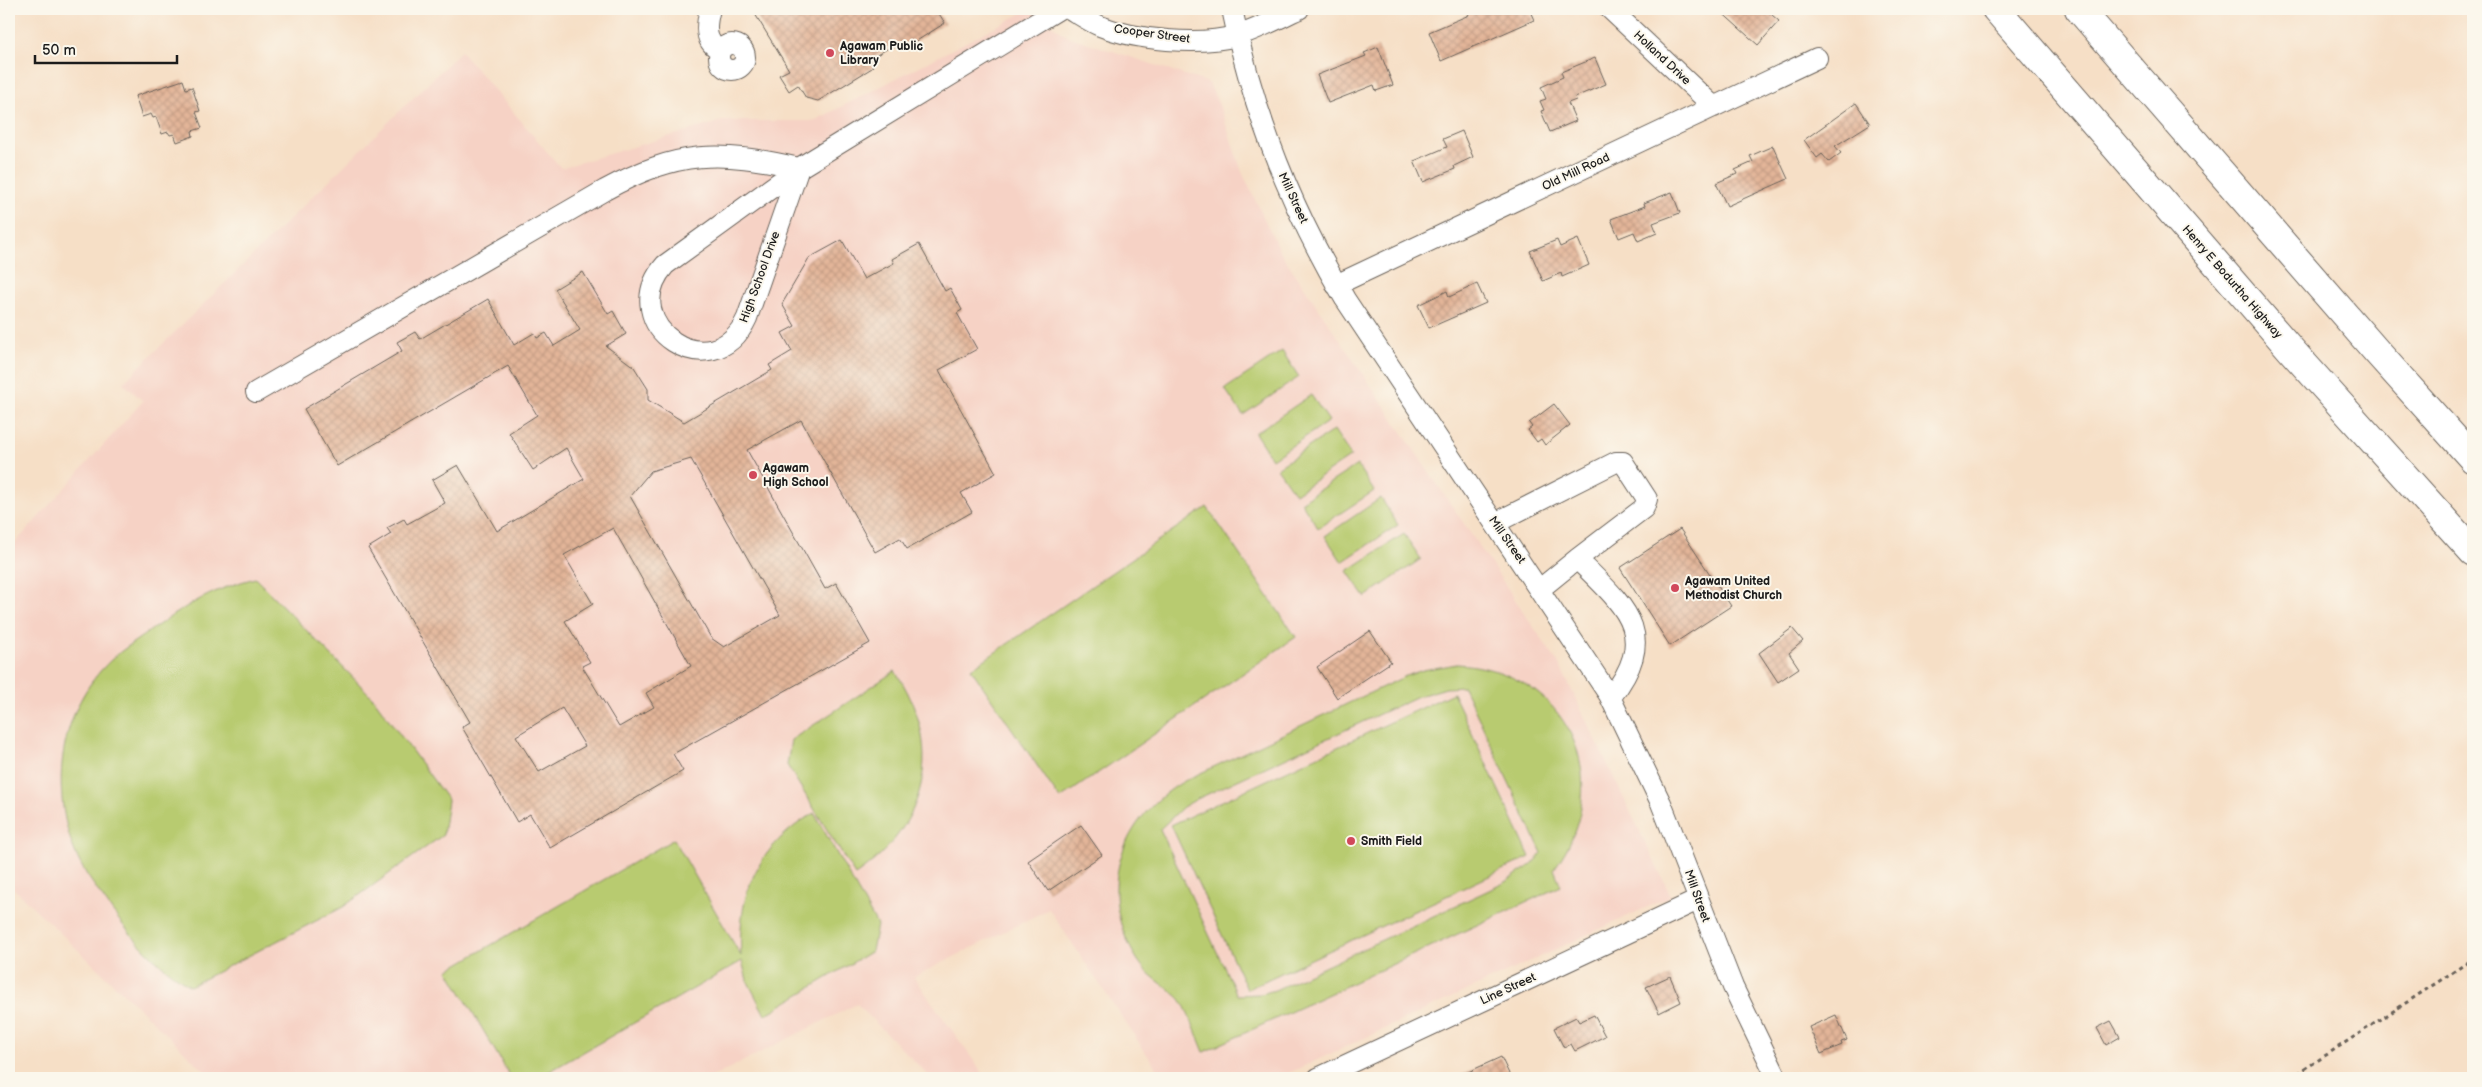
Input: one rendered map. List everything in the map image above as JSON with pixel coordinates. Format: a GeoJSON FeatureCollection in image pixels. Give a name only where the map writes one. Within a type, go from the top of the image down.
{"type":"FeatureCollection","features":[{"type":"Feature","properties":{"kind":"highway","name":"Henry E Bodurtha Highway"},"geometry":{"type":"LineString","coordinates":[[1996,9],[2292,351],[2473,552]]}},
{"type":"Feature","properties":{"kind":"highway"},"geometry":{"type":"LineString","coordinates":[[2080,9],[2377,352],[2473,459]]}},
{"type":"Feature","properties":{"kind":"street"},"geometry":{"type":"LineString","coordinates":[[710,9],[707,31],[708,39],[711,45],[720,50]]}},
{"type":"Feature","properties":{"kind":"street","name":"High School Drive"},"geometry":{"type":"LineString","coordinates":[[799,168],[748,318],[740,331],[730,341],[708,350],[687,349],[669,339],[656,323],[651,303],[654,283],[661,270],[671,261],[799,168],[1059,9]]}},
{"type":"Feature","properties":{"kind":"street","name":"Cooper Street"},"geometry":{"type":"LineString","coordinates":[[1070,9],[1102,26],[1139,35],[1184,40],[1213,40],[1238,36]]}},
{"type":"Feature","properties":{"kind":"street","name":"Mill Street"},"geometry":{"type":"LineString","coordinates":[[1232,9],[1255,103],[1274,157],[1291,196],[1336,285],[1611,697],[1661,803],[1733,987],[1777,1078]]}},
{"type":"Feature","properties":{"kind":"street"},"geometry":{"type":"LineString","coordinates":[[1238,36],[1299,9]]}},
{"type":"Feature","properties":{"kind":"street","name":"Holland Drive"},"geometry":{"type":"LineString","coordinates":[[1610,9],[1714,107]]}},
{"type":"Feature","properties":{"kind":"street","name":"Old Mill Road"},"geometry":{"type":"LineString","coordinates":[[1336,285],[1817,58]]}},
{"type":"Feature","properties":{"kind":"street"},"geometry":{"type":"LineString","coordinates":[[256,392],[605,190],[653,167],[680,159],[739,156],[799,168]]}},
{"type":"Feature","properties":{"kind":"street"},"geometry":{"type":"LineString","coordinates":[[1495,523],[1616,462],[1622,462],[1647,499],[1644,508],[1577,558],[1540,589]]}},
{"type":"Feature","properties":{"kind":"street"},"geometry":{"type":"LineString","coordinates":[[1577,558],[1628,613],[1634,629],[1635,648],[1632,665],[1611,697]]}},
{"type":"Feature","properties":{"kind":"street","name":"Line Street"},"geometry":{"type":"LineString","coordinates":[[1318,1078],[1698,900]]}},
{"type":"Feature","properties":{"kind":"path"},"geometry":{"type":"LineString","coordinates":[[2291,1078],[2473,959]]}},
{"type":"Feature","properties":{"kind":"shaded area","name":"Agawam High School"},"geometry":{"type":"Polygon","coordinates":[[[1030,9],[1067,36],[1209,83],[1220,107],[1242,172],[1279,250],[1560,666],[1671,896],[1278,1078],[1163,1078],[1049,909],[914,977],[986,1078],[931,1078],[857,1004],[710,1078],[212,1078],[9,884],[9,550],[143,401],[123,383],[461,51],[561,168],[722,121],[814,121],[1030,9]]]}},
{"type":"Feature","properties":{"kind":"green space"},"geometry":{"type":"Polygon","coordinates":[[[1282,351],[1299,377],[1243,415],[1225,389],[1282,351]]]}},
{"type":"Feature","properties":{"kind":"green space"},"geometry":{"type":"Polygon","coordinates":[[[1311,395],[1329,421],[1272,459],[1255,433],[1311,395]]]}},
{"type":"Feature","properties":{"kind":"green space"},"geometry":{"type":"Polygon","coordinates":[[[1334,430],[1351,456],[1295,494],[1277,468],[1334,430]]]}},
{"type":"Feature","properties":{"kind":"green space"},"geometry":{"type":"Polygon","coordinates":[[[1357,465],[1374,491],[1318,528],[1301,502],[1357,465]]]}},
{"type":"Feature","properties":{"kind":"green space"},"geometry":{"type":"Polygon","coordinates":[[[1381,498],[1398,525],[1342,562],[1325,536],[1381,498]]]}},
{"type":"Feature","properties":{"kind":"green space"},"geometry":{"type":"Polygon","coordinates":[[[1207,507],[1296,637],[1060,799],[971,669],[1207,507]]]}},
{"type":"Feature","properties":{"kind":"green space"},"geometry":{"type":"Polygon","coordinates":[[[1404,534],[1421,559],[1365,597],[1347,571],[1404,534]]]}},
{"type":"Feature","properties":{"kind":"green space"},"geometry":{"type":"Polygon","coordinates":[[[255,578],[373,698],[448,800],[443,835],[343,907],[190,986],[165,968],[133,937],[105,901],[81,865],[67,827],[62,802],[61,776],[64,750],[70,725],[80,702],[93,680],[111,660],[166,619],[190,605],[214,592],[255,578]]]}},
{"type":"Feature","properties":{"kind":"green space"},"geometry":{"type":"Polygon","coordinates":[[[1457,664],[1496,671],[1528,686],[1554,708],[1572,736],[1581,767],[1582,801],[1573,835],[1554,869],[1561,886],[1204,1052],[1181,1001],[1141,965],[1124,933],[1117,907],[1116,882],[1121,857],[1131,834],[1145,813],[1165,795],[1188,779],[1406,676],[1423,670],[1457,664]],[[1464,687],[1446,688],[1416,697],[1197,799],[1183,807],[1160,829],[1237,995],[1261,994],[1275,990],[1504,883],[1531,865],[1542,853],[1464,687]]]}},
{"type":"Feature","properties":{"kind":"green space"},"geometry":{"type":"Polygon","coordinates":[[[895,671],[911,699],[920,727],[924,755],[922,782],[913,808],[900,832],[880,855],[855,875],[787,765],[791,740],[895,671]]]}},
{"type":"Feature","properties":{"kind":"green space","name":"Smith Field"},"geometry":{"type":"Polygon","coordinates":[[[1453,693],[1530,857],[1247,989],[1171,825],[1453,693]]]}},
{"type":"Feature","properties":{"kind":"green space"},"geometry":{"type":"Polygon","coordinates":[[[814,813],[877,925],[872,951],[765,1015],[747,980],[742,961],[538,1078],[511,1078],[448,970],[674,839],[741,956],[743,911],[755,873],[765,856],[778,840],[814,813]]]}},
{"type":"Feature","properties":{"kind":"building","name":"Agawam Public Library"},"geometry":{"type":"Polygon","coordinates":[[[752,9],[936,9],[945,23],[904,49],[892,46],[875,56],[872,68],[818,101],[806,98],[798,85],[789,91],[779,75],[789,70],[752,9]]]}},
{"type":"Feature","properties":{"kind":"building"},"geometry":{"type":"Polygon","coordinates":[[[1466,9],[1529,9],[1534,20],[1441,61],[1429,32],[1469,15],[1466,9]]]}},
{"type":"Feature","properties":{"kind":"building"},"geometry":{"type":"Polygon","coordinates":[[[1718,9],[1765,9],[1779,21],[1758,45],[1718,9]]]}},
{"type":"Feature","properties":{"kind":"building"},"geometry":{"type":"Polygon","coordinates":[[[1378,47],[1393,85],[1376,91],[1374,85],[1328,103],[1317,75],[1366,56],[1364,53],[1378,47]]]}},
{"type":"Feature","properties":{"kind":"building"},"geometry":{"type":"Polygon","coordinates":[[[1595,58],[1606,84],[1575,97],[1576,100],[1568,103],[1576,121],[1550,132],[1541,111],[1544,110],[1540,101],[1546,99],[1541,87],[1563,77],[1561,72],[1595,58]]]}},
{"type":"Feature","properties":{"kind":"building"},"geometry":{"type":"Polygon","coordinates":[[[183,80],[186,89],[192,87],[200,111],[196,112],[202,128],[192,131],[193,136],[177,142],[174,134],[170,135],[168,132],[162,134],[156,117],[153,118],[151,114],[142,117],[135,96],[183,80]]]}},
{"type":"Feature","properties":{"kind":"building"},"geometry":{"type":"Polygon","coordinates":[[[1856,103],[1870,124],[1835,146],[1841,153],[1829,162],[1822,154],[1817,158],[1804,140],[1856,103]]]}},
{"type":"Feature","properties":{"kind":"building"},"geometry":{"type":"Polygon","coordinates":[[[1462,131],[1473,157],[1454,166],[1455,169],[1423,182],[1414,161],[1447,147],[1443,139],[1462,131]]]}},
{"type":"Feature","properties":{"kind":"building"},"geometry":{"type":"Polygon","coordinates":[[[1773,146],[1788,179],[1727,206],[1716,183],[1737,174],[1735,170],[1753,162],[1750,156],[1773,146]]]}},
{"type":"Feature","properties":{"kind":"building"},"geometry":{"type":"Polygon","coordinates":[[[1672,192],[1680,213],[1653,223],[1657,233],[1638,241],[1634,232],[1619,238],[1611,219],[1645,206],[1644,203],[1672,192]]]}},
{"type":"Feature","properties":{"kind":"building"},"geometry":{"type":"Polygon","coordinates":[[[1578,239],[1589,265],[1562,277],[1561,273],[1543,281],[1530,251],[1557,240],[1560,247],[1578,239]]]}},
{"type":"Feature","properties":{"kind":"building","name":"Agawam High School"},"geometry":{"type":"Polygon","coordinates":[[[842,240],[864,279],[894,263],[892,259],[919,244],[945,291],[950,288],[962,310],[957,313],[977,349],[939,370],[996,473],[961,493],[972,512],[907,549],[900,538],[875,552],[801,420],[747,450],[825,589],[836,583],[870,643],[673,754],[683,771],[550,848],[530,814],[517,822],[462,727],[470,722],[368,548],[391,534],[387,528],[404,519],[407,524],[445,503],[432,480],[458,465],[497,531],[584,479],[566,448],[533,470],[509,433],[537,415],[508,366],[337,466],[304,409],[402,351],[397,342],[415,332],[420,339],[488,299],[514,345],[534,333],[537,338],[546,333],[554,346],[580,330],[555,289],[583,272],[608,314],[613,311],[626,334],[606,346],[634,367],[648,389],[648,400],[684,422],[772,370],[769,365],[792,351],[782,333],[795,326],[782,304],[809,258],[842,240]],[[691,459],[651,471],[630,496],[711,638],[724,647],[780,615],[691,459]],[[613,528],[564,555],[593,604],[565,621],[590,662],[582,666],[619,727],[654,707],[646,693],[691,666],[613,528]],[[562,708],[516,736],[539,772],[585,746],[562,708]]]}},
{"type":"Feature","properties":{"kind":"building"},"geometry":{"type":"Polygon","coordinates":[[[1477,284],[1486,303],[1429,328],[1418,305],[1447,291],[1449,297],[1477,284]]]}},
{"type":"Feature","properties":{"kind":"building"},"geometry":{"type":"Polygon","coordinates":[[[1554,404],[1570,425],[1545,445],[1541,439],[1537,442],[1528,430],[1532,427],[1529,423],[1554,404]]]}},
{"type":"Feature","properties":{"kind":"building"},"geometry":{"type":"Polygon","coordinates":[[[1680,529],[1731,606],[1670,646],[1620,568],[1680,529]]]}},
{"type":"Feature","properties":{"kind":"building"},"geometry":{"type":"Polygon","coordinates":[[[1792,628],[1803,641],[1789,653],[1799,668],[1778,682],[1759,653],[1792,628]]]}},
{"type":"Feature","properties":{"kind":"building"},"geometry":{"type":"Polygon","coordinates":[[[1370,631],[1391,662],[1337,698],[1317,667],[1370,631]]]}},
{"type":"Feature","properties":{"kind":"building"},"geometry":{"type":"Polygon","coordinates":[[[1081,825],[1102,855],[1048,891],[1028,861],[1081,825]]]}},
{"type":"Feature","properties":{"kind":"building"},"geometry":{"type":"Polygon","coordinates":[[[1670,976],[1681,1002],[1659,1013],[1646,987],[1670,976]]]}},
{"type":"Feature","properties":{"kind":"building"},"geometry":{"type":"Polygon","coordinates":[[[1594,1015],[1605,1036],[1575,1051],[1571,1044],[1564,1048],[1554,1028],[1576,1017],[1579,1022],[1594,1015]]]}},
{"type":"Feature","properties":{"kind":"building"},"geometry":{"type":"Polygon","coordinates":[[[1836,1015],[1847,1040],[1841,1042],[1842,1045],[1821,1054],[1809,1027],[1836,1015]]]}},
{"type":"Feature","properties":{"kind":"building"},"geometry":{"type":"Polygon","coordinates":[[[2111,1021],[2120,1037],[2106,1045],[2097,1028],[2111,1021]]]}},
{"type":"Feature","properties":{"kind":"building"},"geometry":{"type":"Polygon","coordinates":[[[1501,1057],[1511,1078],[1455,1078],[1501,1057]]]}},
{"type":"Feature","properties":{"kind":"place","name":"Agawam Public Library"},"geometry":{"type":"Point","coordinates":[830,53]}},
{"type":"Feature","properties":{"kind":"place","name":"Agawam High School"},"geometry":{"type":"Point","coordinates":[753,475]}},
{"type":"Feature","properties":{"kind":"place","name":"Agawam United Methodist Church"},"geometry":{"type":"Point","coordinates":[1675,588]}},
{"type":"Feature","properties":{"kind":"place","name":"Smith Field"},"geometry":{"type":"Point","coordinates":[1351,841]}}]}
